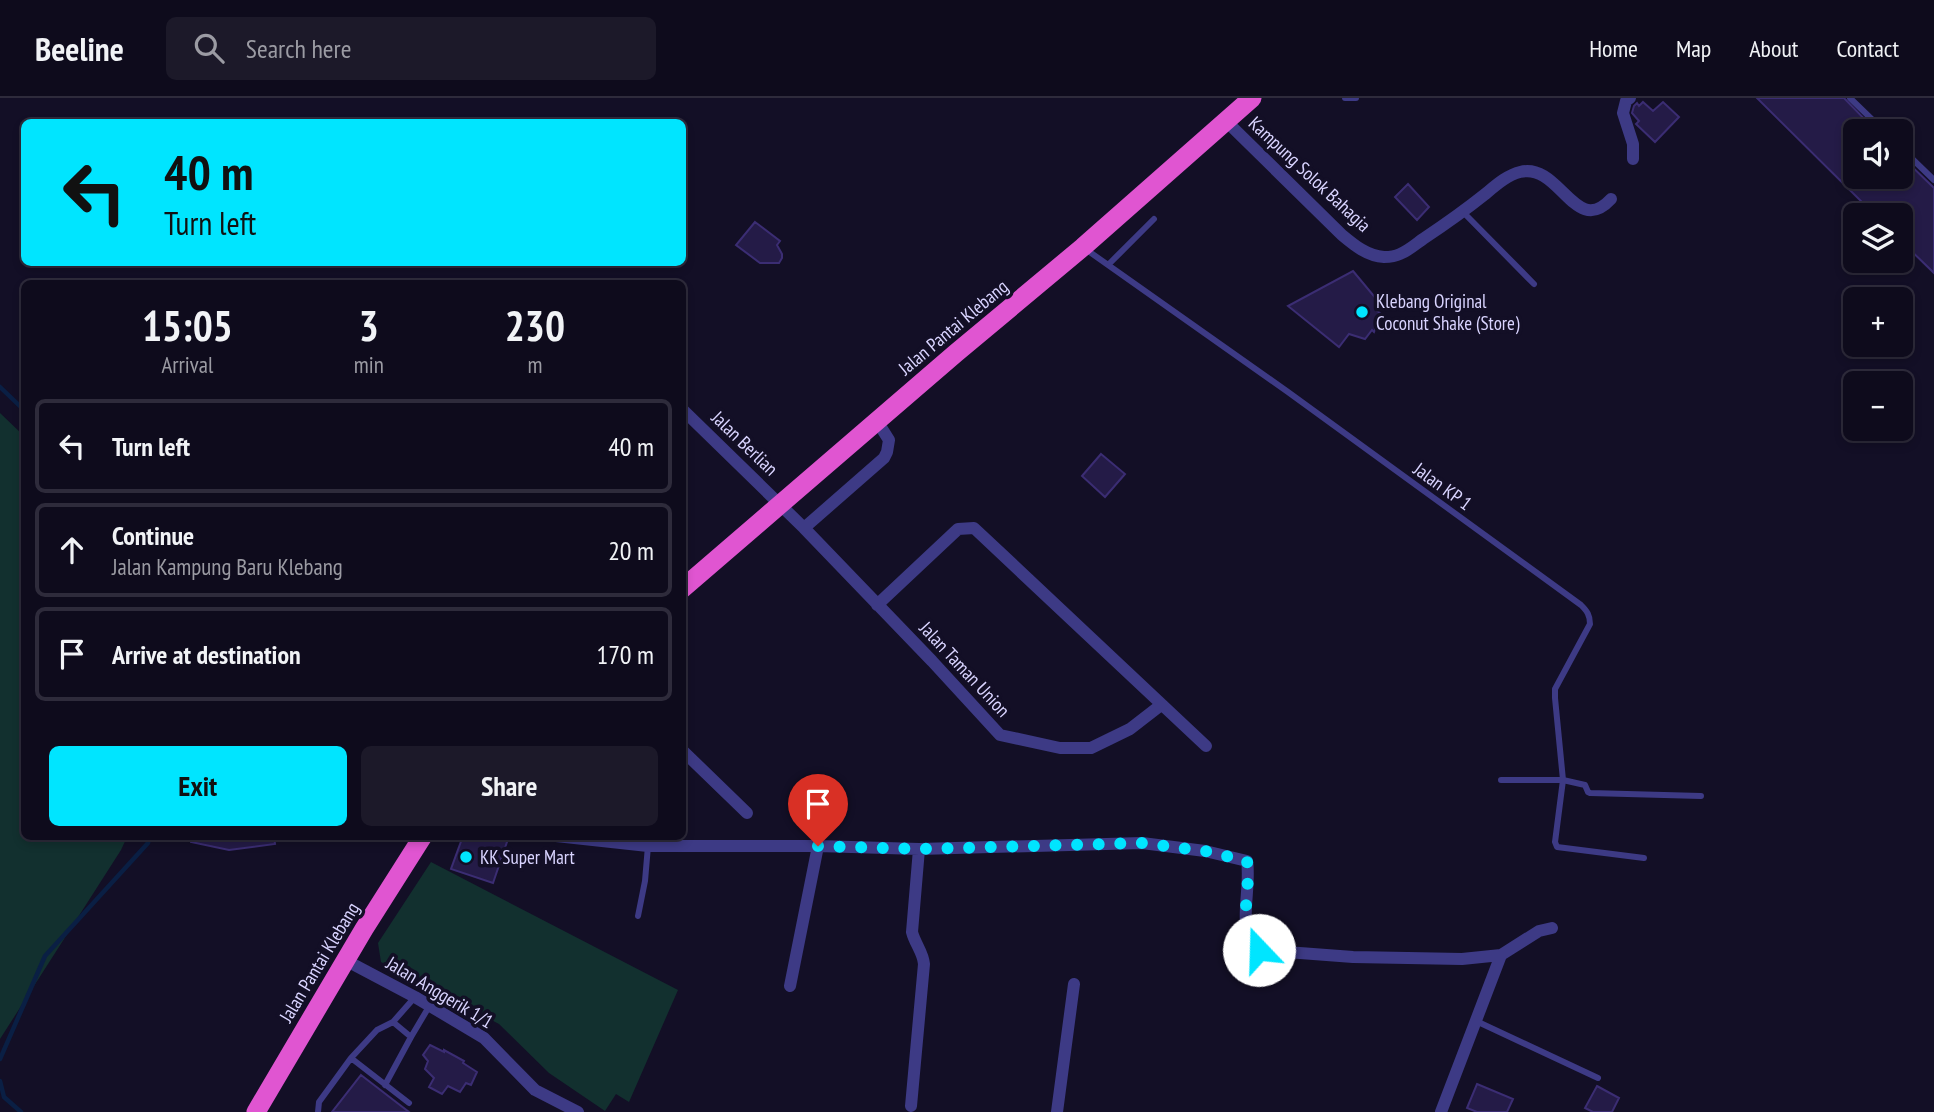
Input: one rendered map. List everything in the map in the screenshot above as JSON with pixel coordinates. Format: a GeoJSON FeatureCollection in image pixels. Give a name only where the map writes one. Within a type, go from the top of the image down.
{"type":"FeatureCollection","features":[{"type":"Feature","properties":{"kind":"highway","name":"Jalan Pantai Klebang"},"geometry":{"type":"LineString","coordinates":[[686,586],[1083,247],[1251,98]]}},
{"type":"Feature","properties":{"kind":"highway","name":"Jalan Pantai Klebang"},"geometry":{"type":"LineString","coordinates":[[256,1112],[345,960],[420,840]]}},
{"type":"Feature","properties":{"kind":"street"},"geometry":{"type":"LineString","coordinates":[[1630,98],[1626,101],[1623,113],[1633,144],[1633,159]]}},
{"type":"Feature","properties":{"kind":"street","name":"Kampung Solok Bahagia"},"geometry":{"type":"LineString","coordinates":[[1225,120],[1342,235],[1369,254],[1385,257],[1400,254],[1463,212]]}},
{"type":"Feature","properties":{"kind":"street"},"geometry":{"type":"LineString","coordinates":[[1463,212],[1503,180],[1521,172],[1535,172],[1547,176],[1573,204],[1585,210],[1603,207],[1611,199]]}},
{"type":"Feature","properties":{"kind":"street","name":"Jalan Berlian"},"geometry":{"type":"LineString","coordinates":[[686,413],[780,504]]}},
{"type":"Feature","properties":{"kind":"street"},"geometry":{"type":"LineString","coordinates":[[804,528],[884,458],[889,440],[877,421]]}},
{"type":"Feature","properties":{"kind":"street","name":"Jalan Taman Union"},"geometry":{"type":"LineString","coordinates":[[780,504],[1000,735],[1060,748],[1091,748],[1130,729],[1161,705]]}},
{"type":"Feature","properties":{"kind":"street"},"geometry":{"type":"LineString","coordinates":[[877,605],[958,529],[974,528],[1206,746]]}},
{"type":"Feature","properties":{"kind":"street"},"geometry":{"type":"LineString","coordinates":[[686,754],[747,813]]}},
{"type":"Feature","properties":{"kind":"street"},"geometry":{"type":"LineString","coordinates":[[593,840],[648,846],[919,849],[1142,843],[1205,851],[1247,861],[1249,874],[1246,924],[1251,943],[1259,950],[1353,957],[1462,959],[1501,955],[1539,932],[1552,928]]}},
{"type":"Feature","properties":{"kind":"street"},"geometry":{"type":"LineString","coordinates":[[790,986],[818,846]]}},
{"type":"Feature","properties":{"kind":"street"},"geometry":{"type":"LineString","coordinates":[[911,1106],[924,964],[923,955],[912,932],[919,849]]}},
{"type":"Feature","properties":{"kind":"street"},"geometry":{"type":"LineString","coordinates":[[1441,1112],[1501,955]]}},
{"type":"Feature","properties":{"kind":"street","name":"Jalan Anggerik 1/1"},"geometry":{"type":"LineString","coordinates":[[345,960],[430,1005],[484,1038],[535,1090],[578,1112]]}},
{"type":"Feature","properties":{"kind":"street"},"geometry":{"type":"LineString","coordinates":[[1057,1112],[1074,984]]}},
{"type":"Feature","properties":{"kind":"lane"},"geometry":{"type":"LineString","coordinates":[[1345,98],[1356,98]]}},
{"type":"Feature","properties":{"kind":"lane"},"geometry":{"type":"LineString","coordinates":[[1850,98],[1872,119]]}},
{"type":"Feature","properties":{"kind":"lane"},"geometry":{"type":"LineString","coordinates":[[1913,160],[1934,180]]}},
{"type":"Feature","properties":{"kind":"lane"},"geometry":{"type":"LineString","coordinates":[[1463,212],[1534,284]]}},
{"type":"Feature","properties":{"kind":"lane"},"geometry":{"type":"LineString","coordinates":[[1108,265],[1154,219]]}},
{"type":"Feature","properties":{"kind":"lane","name":"Jalan KP 1"},"geometry":{"type":"LineString","coordinates":[[1083,247],[1288,392],[1587,612],[1590,624],[1555,690],[1563,780],[1555,842],[1557,847],[1644,858]]}},
{"type":"Feature","properties":{"kind":"lane"},"geometry":{"type":"LineString","coordinates":[[1501,780],[1563,780],[1585,785],[1590,793],[1701,796]]}},
{"type":"Feature","properties":{"kind":"lane"},"geometry":{"type":"LineString","coordinates":[[638,916],[648,846]]}},
{"type":"Feature","properties":{"kind":"lane"},"geometry":{"type":"LineString","coordinates":[[318,1112],[319,1102],[351,1058],[377,1030],[393,1022],[415,997]]}},
{"type":"Feature","properties":{"kind":"lane"},"geometry":{"type":"LineString","coordinates":[[385,1085],[430,1005]]}},
{"type":"Feature","properties":{"kind":"lane"},"geometry":{"type":"LineString","coordinates":[[1476,1021],[1598,1078]]}},
{"type":"Feature","properties":{"kind":"lane"},"geometry":{"type":"LineString","coordinates":[[393,1022],[411,1037]]}},
{"type":"Feature","properties":{"kind":"lane"},"geometry":{"type":"LineString","coordinates":[[351,1058],[409,1103]]}},
{"type":"Feature","properties":{"kind":"green space"},"geometry":{"type":"Polygon","coordinates":[[[0,413],[21,433],[21,840],[126,840],[0,1039],[0,413]]]}},
{"type":"Feature","properties":{"kind":"green space"},"geometry":{"type":"Polygon","coordinates":[[[431,862],[678,990],[629,1102],[616,1094],[605,1111],[549,1073],[499,1024],[381,962],[378,943],[431,862]]]}},
{"type":"Feature","properties":{"kind":"building"},"geometry":{"type":"Polygon","coordinates":[[[1757,98],[1844,98],[1864,119],[1843,119],[1843,183],[1757,98]]]}},
{"type":"Feature","properties":{"kind":"building"},"geometry":{"type":"Polygon","coordinates":[[[1643,102],[1653,111],[1663,102],[1679,117],[1655,142],[1636,124],[1639,121],[1632,113],[1637,103],[1639,106],[1643,102]]]}},
{"type":"Feature","properties":{"kind":"building"},"geometry":{"type":"Polygon","coordinates":[[[1913,168],[1934,188],[1934,273],[1913,253],[1913,203],[1863,203],[1849,189],[1913,189],[1913,168]]]}},
{"type":"Feature","properties":{"kind":"building"},"geometry":{"type":"Polygon","coordinates":[[[1408,184],[1429,207],[1417,220],[1395,197],[1408,184]]]}},
{"type":"Feature","properties":{"kind":"building"},"geometry":{"type":"Polygon","coordinates":[[[755,222],[780,241],[777,245],[782,254],[779,263],[760,263],[736,245],[755,222]]]}},
{"type":"Feature","properties":{"kind":"building"},"geometry":{"type":"Polygon","coordinates":[[[1353,271],[1378,301],[1375,309],[1381,314],[1374,332],[1372,330],[1365,339],[1349,334],[1339,347],[1288,306],[1353,271]]]}},
{"type":"Feature","properties":{"kind":"building"},"geometry":{"type":"Polygon","coordinates":[[[1101,454],[1125,474],[1105,497],[1082,476],[1101,454]]]}},
{"type":"Feature","properties":{"kind":"building"},"geometry":{"type":"Polygon","coordinates":[[[274,840],[275,844],[229,850],[191,842],[274,840]]]}},
{"type":"Feature","properties":{"kind":"building"},"geometry":{"type":"Polygon","coordinates":[[[462,840],[508,840],[493,883],[451,869],[462,840]]]}},
{"type":"Feature","properties":{"kind":"building"},"geometry":{"type":"Polygon","coordinates":[[[430,1045],[464,1061],[463,1063],[477,1072],[471,1085],[466,1083],[460,1092],[448,1086],[442,1094],[429,1087],[434,1078],[425,1069],[428,1061],[423,1055],[430,1045]]]}},
{"type":"Feature","properties":{"kind":"building"},"geometry":{"type":"Polygon","coordinates":[[[361,1075],[409,1112],[332,1112],[361,1075]]]}},
{"type":"Feature","properties":{"kind":"building"},"geometry":{"type":"Polygon","coordinates":[[[1477,1084],[1513,1099],[1507,1112],[1477,1112],[1467,1108],[1477,1084]]]}},
{"type":"Feature","properties":{"kind":"building"},"geometry":{"type":"Polygon","coordinates":[[[1597,1086],[1619,1098],[1612,1112],[1593,1112],[1585,1108],[1597,1086]]]}},
{"type":"Feature","properties":{"kind":"waterway"},"geometry":{"type":"LineString","coordinates":[[0,387],[21,407]]}},
{"type":"Feature","properties":{"kind":"waterway"},"geometry":{"type":"LineString","coordinates":[[0,1059],[45,956],[149,840]]}},
{"type":"Feature","properties":{"kind":"waterway"},"geometry":{"type":"LineString","coordinates":[[0,1081],[4,1097],[21,1112]]}},
{"type":"Feature","properties":{"kind":"place","name":"Klebang Original Coconut Shake (Store)"},"geometry":{"type":"Point","coordinates":[1362,312]}},
{"type":"Feature","properties":{"kind":"place","name":"KK Super Mart"},"geometry":{"type":"Point","coordinates":[466,857]}},
{"type":"Feature","properties":{"kind":"route"},"geometry":{"type":"LineString","coordinates":[[818,846],[919,849],[1142,843],[1205,851],[1247,861],[1249,874],[1246,924],[1251,943],[1259,950]]}}]}
